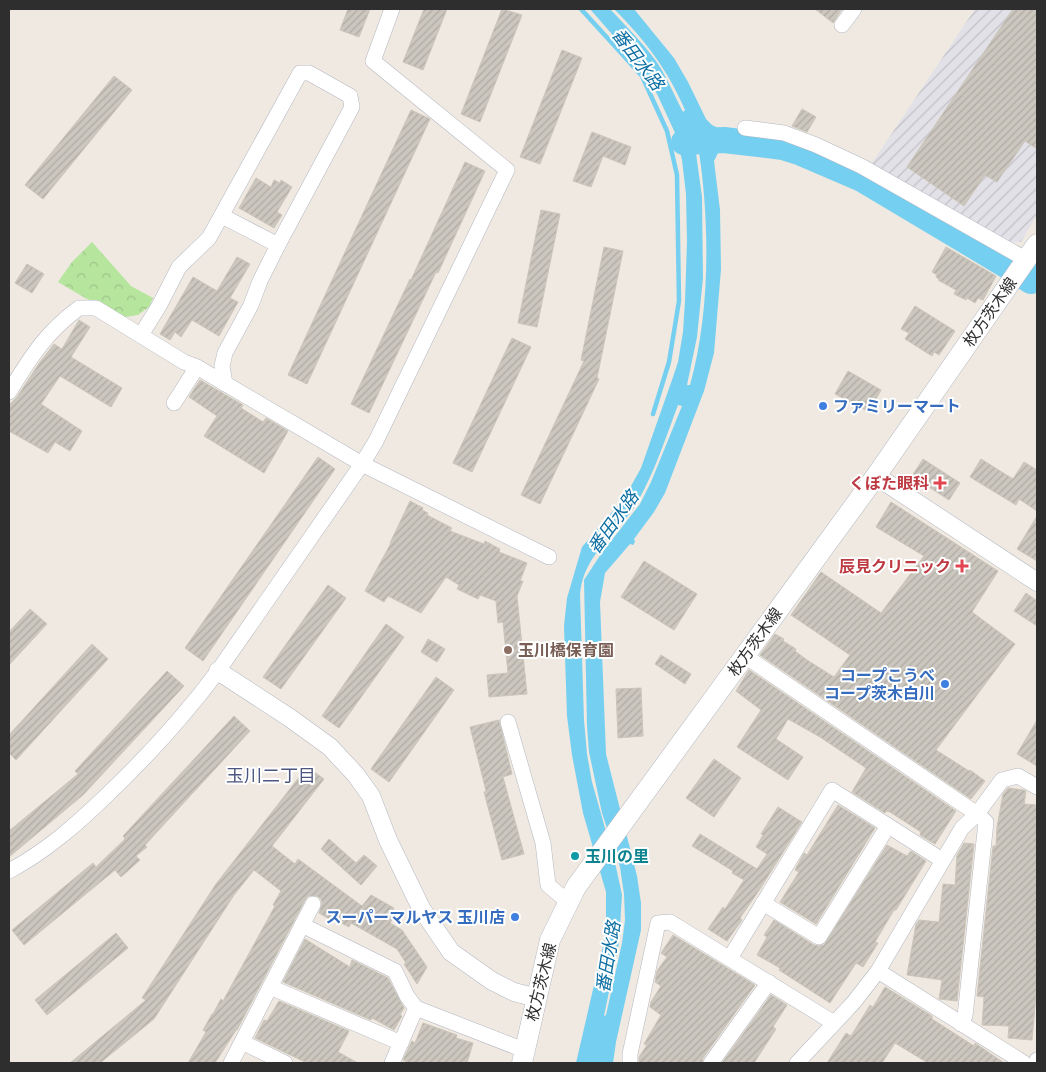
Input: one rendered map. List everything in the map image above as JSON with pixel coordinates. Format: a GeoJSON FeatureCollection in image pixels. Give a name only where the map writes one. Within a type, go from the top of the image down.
{"type":"FeatureCollection","features":[{"type":"Feature","properties":{"kind":"main road","name":"枚方茨木線"},"geometry":{"type":"LineString","coordinates":[[523,1057],[550,940],[568,902],[588,870],[876,476],[1025,262]]}},
{"type":"Feature","properties":{"kind":"street"},"geometry":{"type":"LineString","coordinates":[[9,871],[25,863],[74,826],[148,756],[218,671],[362,464],[380,432],[507,170],[373,61],[392,9]]}},
{"type":"Feature","properties":{"kind":"street"},"geometry":{"type":"LineString","coordinates":[[842,25],[854,9]]}},
{"type":"Feature","properties":{"kind":"street"},"geometry":{"type":"LineString","coordinates":[[141,335],[159,306],[179,267],[209,238],[300,73],[309,73],[350,96],[352,107],[278,245],[260,281],[251,305],[225,353],[222,366],[225,384]]}},
{"type":"Feature","properties":{"kind":"street"},"geometry":{"type":"LineString","coordinates":[[745,128],[784,133],[861,166],[1025,262]]}},
{"type":"Feature","properties":{"kind":"street"},"geometry":{"type":"LineString","coordinates":[[222,216],[278,245]]}},
{"type":"Feature","properties":{"kind":"street"},"geometry":{"type":"LineString","coordinates":[[9,392],[39,345],[58,325],[79,308],[96,308],[184,362],[196,367],[362,464],[549,557]]}},
{"type":"Feature","properties":{"kind":"street"},"geometry":{"type":"LineString","coordinates":[[174,403],[196,367]]}},
{"type":"Feature","properties":{"kind":"street"},"geometry":{"type":"LineString","coordinates":[[876,476],[1037,582]]}},
{"type":"Feature","properties":{"kind":"street"},"geometry":{"type":"LineString","coordinates":[[746,656],[986,822],[965,1016],[962,1024]]}},
{"type":"Feature","properties":{"kind":"street"},"geometry":{"type":"LineString","coordinates":[[218,671],[290,718],[330,747],[356,775],[371,796],[388,840],[421,908],[451,952],[492,981],[514,992],[537,998]]}},
{"type":"Feature","properties":{"kind":"street"},"geometry":{"type":"LineString","coordinates":[[508,722],[543,843],[548,885],[568,902]]}},
{"type":"Feature","properties":{"kind":"street"},"geometry":{"type":"LineString","coordinates":[[797,1063],[854,1002],[878,971],[962,828],[977,814],[1002,780],[1018,776],[1037,787]]}},
{"type":"Feature","properties":{"kind":"street"},"geometry":{"type":"LineString","coordinates":[[730,958],[832,790],[942,860]]}},
{"type":"Feature","properties":{"kind":"street"},"geometry":{"type":"LineString","coordinates":[[763,903],[819,937],[888,826]]}},
{"type":"Feature","properties":{"kind":"street"},"geometry":{"type":"LineString","coordinates":[[231,1063],[313,904]]}},
{"type":"Feature","properties":{"kind":"street"},"geometry":{"type":"LineString","coordinates":[[630,1063],[630,1054],[658,923],[670,922],[834,1023]]}},
{"type":"Feature","properties":{"kind":"street"},"geometry":{"type":"LineString","coordinates":[[302,925],[395,971],[407,996],[416,1008],[523,1057]]}},
{"type":"Feature","properties":{"kind":"street"},"geometry":{"type":"LineString","coordinates":[[878,971],[1024,1063]]}},
{"type":"Feature","properties":{"kind":"street"},"geometry":{"type":"LineString","coordinates":[[711,1063],[769,982]]}},
{"type":"Feature","properties":{"kind":"street"},"geometry":{"type":"LineString","coordinates":[[270,987],[401,1043]]}},
{"type":"Feature","properties":{"kind":"street"},"geometry":{"type":"LineString","coordinates":[[392,1063],[416,1008]]}},
{"type":"Feature","properties":{"kind":"street"},"geometry":{"type":"LineString","coordinates":[[242,1042],[285,1063]]}},
{"type":"Feature","properties":{"kind":"shaded area"},"geometry":{"type":"Polygon","coordinates":[[[975,9],[1037,9],[1037,215],[1021,242],[1010,242],[941,206],[872,163],[975,9]]]}},
{"type":"Feature","properties":{"kind":"green space"},"geometry":{"type":"Polygon","coordinates":[[[92,242],[131,286],[153,298],[149,307],[138,315],[125,317],[105,305],[87,299],[58,282],[72,262],[92,242]]]}},
{"type":"Feature","properties":{"kind":"water","name":"番田水路"},"geometry":{"type":"Polygon","coordinates":[[[590,9],[610,9],[634,34],[660,67],[683,112],[685,110],[678,95],[655,56],[614,9],[634,9],[674,58],[706,119],[718,128],[716,144],[719,151],[714,161],[720,210],[721,269],[714,353],[704,391],[665,493],[634,539],[633,545],[630,544],[605,573],[600,602],[606,754],[637,876],[641,903],[641,930],[613,1063],[576,1063],[604,942],[606,892],[583,813],[572,755],[567,716],[564,626],[567,598],[582,547],[625,497],[641,468],[678,362],[683,332],[687,242],[686,194],[682,160],[676,135],[645,72],[590,9]],[[699,152],[696,153],[702,197],[703,278],[697,337],[687,385],[690,385],[697,358],[705,299],[705,209],[699,152]],[[678,405],[644,490],[630,513],[603,544],[588,566],[583,579],[580,594],[584,720],[587,754],[592,782],[622,895],[619,943],[604,1016],[606,1015],[622,943],[625,920],[624,894],[620,867],[602,813],[589,752],[584,580],[601,554],[640,504],[682,406],[678,405]]]}},
{"type":"Feature","properties":{"kind":"building"},"geometry":{"type":"Polygon","coordinates":[[[348,9],[370,9],[359,37],[340,30],[348,9]]]}},
{"type":"Feature","properties":{"kind":"building"},"geometry":{"type":"Polygon","coordinates":[[[424,9],[447,9],[423,70],[403,62],[424,9]]]}},
{"type":"Feature","properties":{"kind":"building"},"geometry":{"type":"Polygon","coordinates":[[[502,9],[522,15],[480,122],[461,114],[502,9]]]}},
{"type":"Feature","properties":{"kind":"building"},"geometry":{"type":"Polygon","coordinates":[[[815,9],[842,9],[833,23],[815,9]]]}},
{"type":"Feature","properties":{"kind":"building"},"geometry":{"type":"Polygon","coordinates":[[[1013,9],[1037,9],[1037,149],[1025,141],[997,182],[985,175],[964,206],[907,167],[1013,9]]]}},
{"type":"Feature","properties":{"kind":"building"},"geometry":{"type":"Polygon","coordinates":[[[562,50],[582,58],[540,164],[520,157],[562,50]]]}},
{"type":"Feature","properties":{"kind":"building"},"geometry":{"type":"Polygon","coordinates":[[[114,76],[132,90],[43,199],[25,185],[114,76]]]}},
{"type":"Feature","properties":{"kind":"building"},"geometry":{"type":"Polygon","coordinates":[[[802,109],[816,117],[807,132],[792,126],[802,109]]]}},
{"type":"Feature","properties":{"kind":"building"},"geometry":{"type":"Polygon","coordinates":[[[411,110],[430,119],[307,384],[288,375],[411,110]]]}},
{"type":"Feature","properties":{"kind":"building"},"geometry":{"type":"Polygon","coordinates":[[[592,132],[631,147],[625,165],[603,156],[591,187],[573,181],[592,132]]]}},
{"type":"Feature","properties":{"kind":"building"},"geometry":{"type":"Polygon","coordinates":[[[465,162],[485,171],[438,273],[436,272],[369,413],[351,404],[465,162]]]}},
{"type":"Feature","properties":{"kind":"building"},"geometry":{"type":"Polygon","coordinates":[[[256,178],[271,187],[274,180],[280,183],[281,180],[292,187],[277,212],[282,215],[274,228],[239,208],[256,178]]]}},
{"type":"Feature","properties":{"kind":"building"},"geometry":{"type":"Polygon","coordinates":[[[541,210],[560,214],[537,327],[518,323],[541,210]]]}},
{"type":"Feature","properties":{"kind":"building"},"geometry":{"type":"Polygon","coordinates":[[[604,247],[623,251],[597,378],[599,379],[540,504],[521,495],[584,361],[581,360],[604,247]]]}},
{"type":"Feature","properties":{"kind":"building"},"geometry":{"type":"Polygon","coordinates":[[[946,247],[996,276],[983,300],[978,298],[975,303],[954,294],[956,290],[938,280],[937,275],[932,272],[946,247]]]}},
{"type":"Feature","properties":{"kind":"building"},"geometry":{"type":"Polygon","coordinates":[[[237,257],[250,264],[230,298],[238,302],[219,336],[192,320],[181,337],[175,332],[170,340],[160,334],[193,277],[217,291],[237,257]]]}},
{"type":"Feature","properties":{"kind":"building"},"geometry":{"type":"Polygon","coordinates":[[[27,264],[44,274],[32,293],[15,283],[27,264]]]}},
{"type":"Feature","properties":{"kind":"building"},"geometry":{"type":"Polygon","coordinates":[[[915,306],[955,331],[939,355],[934,352],[932,356],[905,339],[909,333],[901,329],[915,306]]]}},
{"type":"Feature","properties":{"kind":"building"},"geometry":{"type":"Polygon","coordinates":[[[79,320],[90,327],[71,357],[122,388],[111,407],[60,376],[41,404],[82,431],[70,451],[55,442],[48,453],[9,431],[9,405],[17,397],[54,344],[62,349],[79,320]]]}},
{"type":"Feature","properties":{"kind":"building"},"geometry":{"type":"Polygon","coordinates":[[[512,338],[531,347],[472,472],[453,463],[512,338]]]}},
{"type":"Feature","properties":{"kind":"building"},"geometry":{"type":"Polygon","coordinates":[[[848,371],[881,390],[869,412],[835,394],[848,371]]]}},
{"type":"Feature","properties":{"kind":"building"},"geometry":{"type":"Polygon","coordinates":[[[200,380],[243,405],[241,408],[263,422],[266,418],[288,431],[264,473],[204,436],[217,416],[189,397],[200,380]]]}},
{"type":"Feature","properties":{"kind":"building"},"geometry":{"type":"Polygon","coordinates":[[[318,457],[335,469],[203,661],[185,648],[318,457]]]}},
{"type":"Feature","properties":{"kind":"building"},"geometry":{"type":"Polygon","coordinates":[[[923,459],[960,483],[949,500],[912,476],[923,459]]]}},
{"type":"Feature","properties":{"kind":"building"},"geometry":{"type":"Polygon","coordinates":[[[981,459],[1013,479],[1024,462],[1037,470],[1037,511],[1019,499],[1016,505],[970,477],[981,459]]]}},
{"type":"Feature","properties":{"kind":"building"},"geometry":{"type":"Polygon","coordinates":[[[410,501],[423,508],[422,510],[428,513],[427,515],[452,528],[450,531],[484,544],[485,541],[500,549],[499,552],[527,563],[517,596],[527,694],[489,697],[487,675],[508,673],[503,622],[498,623],[496,601],[480,595],[478,599],[457,589],[459,585],[446,577],[421,613],[388,596],[384,602],[365,591],[391,543],[410,501]]]}},
{"type":"Feature","properties":{"kind":"building"},"geometry":{"type":"Polygon","coordinates":[[[891,502],[998,571],[972,612],[1015,644],[936,750],[985,781],[971,799],[760,655],[775,634],[784,639],[783,641],[796,649],[795,651],[807,660],[834,677],[850,655],[791,615],[821,572],[881,613],[924,556],[876,527],[891,502]]]}},
{"type":"Feature","properties":{"kind":"building"},"geometry":{"type":"Polygon","coordinates":[[[1037,516],[1037,561],[1017,549],[1037,516]]]}},
{"type":"Feature","properties":{"kind":"building"},"geometry":{"type":"Polygon","coordinates":[[[644,561],[697,594],[674,630],[621,597],[644,561]]]}},
{"type":"Feature","properties":{"kind":"building"},"geometry":{"type":"Polygon","coordinates":[[[328,585],[346,598],[281,689],[263,677],[328,585]]]}},
{"type":"Feature","properties":{"kind":"building"},"geometry":{"type":"Polygon","coordinates":[[[1026,593],[1037,601],[1037,626],[1014,611],[1026,593]]]}},
{"type":"Feature","properties":{"kind":"building"},"geometry":{"type":"Polygon","coordinates":[[[30,609],[47,624],[9,665],[9,632],[30,609]]]}},
{"type":"Feature","properties":{"kind":"building"},"geometry":{"type":"Polygon","coordinates":[[[386,624],[404,637],[339,728],[322,716],[386,624]]]}},
{"type":"Feature","properties":{"kind":"building"},"geometry":{"type":"Polygon","coordinates":[[[428,639],[445,649],[437,662],[421,652],[428,639]]]}},
{"type":"Feature","properties":{"kind":"building"},"geometry":{"type":"Polygon","coordinates":[[[92,644],[108,659],[16,760],[9,753],[9,735],[92,644]]]}},
{"type":"Feature","properties":{"kind":"building"},"geometry":{"type":"Polygon","coordinates":[[[661,655],[691,674],[685,684],[655,664],[661,655]]]}},
{"type":"Feature","properties":{"kind":"building"},"geometry":{"type":"Polygon","coordinates":[[[749,670],[956,811],[935,844],[920,835],[921,832],[890,812],[886,811],[885,813],[852,792],[866,768],[820,737],[788,719],[776,739],[803,757],[788,780],[737,747],[761,710],[736,691],[749,670]]]}},
{"type":"Feature","properties":{"kind":"building"},"geometry":{"type":"Polygon","coordinates":[[[167,671],[184,686],[83,795],[9,857],[9,831],[78,774],[75,771],[167,671]]]}},
{"type":"Feature","properties":{"kind":"building"},"geometry":{"type":"Polygon","coordinates":[[[436,677],[454,690],[389,782],[371,769],[436,677]]]}},
{"type":"Feature","properties":{"kind":"building"},"geometry":{"type":"Polygon","coordinates":[[[641,688],[643,736],[618,738],[616,689],[641,688]]]}},
{"type":"Feature","properties":{"kind":"building"},"geometry":{"type":"Polygon","coordinates":[[[234,716],[250,731],[145,845],[147,847],[136,856],[140,860],[121,877],[115,870],[24,945],[12,930],[93,863],[96,867],[125,839],[123,836],[234,716]]]}},
{"type":"Feature","properties":{"kind":"building"},"geometry":{"type":"Polygon","coordinates":[[[499,720],[512,774],[503,777],[524,854],[502,860],[484,792],[486,791],[470,727],[499,720]]]}},
{"type":"Feature","properties":{"kind":"building"},"geometry":{"type":"Polygon","coordinates":[[[1037,720],[1037,766],[1017,754],[1037,720]]]}},
{"type":"Feature","properties":{"kind":"building"},"geometry":{"type":"Polygon","coordinates":[[[714,759],[741,778],[714,817],[686,798],[714,759]]]}},
{"type":"Feature","properties":{"kind":"building"},"geometry":{"type":"Polygon","coordinates":[[[307,767],[324,779],[272,846],[295,864],[298,859],[362,906],[371,895],[394,908],[391,913],[395,915],[390,923],[402,930],[427,967],[417,984],[397,949],[351,923],[349,927],[319,913],[322,904],[321,899],[317,896],[308,896],[237,1030],[215,1063],[188,1063],[206,1032],[203,1030],[221,999],[223,1001],[275,906],[273,905],[281,891],[254,870],[234,895],[154,1019],[100,1063],[70,1063],[146,1000],[142,998],[216,884],[307,767]]]}},
{"type":"Feature","properties":{"kind":"building"},"geometry":{"type":"Polygon","coordinates":[[[1008,788],[1026,791],[1024,804],[1037,805],[1037,985],[1032,1040],[1008,1038],[1009,1026],[982,1025],[984,997],[977,996],[993,846],[996,846],[997,827],[1003,794],[1008,788]]]}},
{"type":"Feature","properties":{"kind":"building"},"geometry":{"type":"Polygon","coordinates":[[[838,805],[875,828],[816,924],[780,902],[799,872],[795,870],[804,853],[807,855],[838,805]]]}},
{"type":"Feature","properties":{"kind":"building"},"geometry":{"type":"Polygon","coordinates":[[[778,807],[802,822],[727,941],[708,929],[723,907],[725,909],[744,880],[732,873],[733,871],[692,846],[700,834],[757,869],[767,854],[756,847],[763,835],[761,834],[778,807]]]}},
{"type":"Feature","properties":{"kind":"building"},"geometry":{"type":"Polygon","coordinates":[[[329,839],[356,863],[364,855],[377,866],[361,885],[321,849],[329,839]]]}},
{"type":"Feature","properties":{"kind":"building"},"geometry":{"type":"Polygon","coordinates":[[[964,843],[974,844],[957,1001],[939,999],[942,980],[907,975],[916,924],[919,920],[939,922],[943,884],[955,885],[957,855],[964,843]]]}},
{"type":"Feature","properties":{"kind":"building"},"geometry":{"type":"Polygon","coordinates":[[[887,845],[907,856],[911,851],[926,861],[896,910],[894,910],[875,942],[878,943],[863,967],[856,963],[830,1003],[779,970],[780,968],[757,955],[767,937],[764,935],[774,920],[814,945],[824,945],[887,845]]]}},
{"type":"Feature","properties":{"kind":"building"},"geometry":{"type":"Polygon","coordinates":[[[116,933],[128,948],[47,1015],[35,1000],[116,933]]]}},
{"type":"Feature","properties":{"kind":"building"},"geometry":{"type":"Polygon","coordinates":[[[673,935],[755,985],[703,1058],[702,1063],[639,1063],[639,1057],[647,1045],[644,1044],[661,1015],[650,1007],[661,986],[655,982],[657,971],[667,957],[661,953],[673,935]]]}},
{"type":"Feature","properties":{"kind":"building"},"geometry":{"type":"Polygon","coordinates":[[[305,939],[350,967],[352,960],[388,978],[404,1008],[394,1030],[372,1018],[371,1020],[283,982],[305,939]]]}},
{"type":"Feature","properties":{"kind":"building"},"geometry":{"type":"Polygon","coordinates":[[[885,987],[932,1016],[932,1019],[974,1046],[975,1043],[1004,1063],[928,1063],[895,1043],[882,1063],[827,1063],[846,1033],[851,1036],[870,1005],[873,1007],[885,987]]]}},
{"type":"Feature","properties":{"kind":"building"},"geometry":{"type":"Polygon","coordinates":[[[771,995],[787,1005],[773,1027],[776,1029],[754,1063],[722,1063],[771,995]]]}},
{"type":"Feature","properties":{"kind":"building"},"geometry":{"type":"Polygon","coordinates":[[[279,1001],[349,1031],[338,1052],[358,1063],[307,1063],[255,1038],[264,1020],[267,1021],[279,1001]]]}},
{"type":"Feature","properties":{"kind":"building"},"geometry":{"type":"Polygon","coordinates":[[[423,1023],[457,1035],[456,1038],[473,1043],[467,1063],[410,1063],[403,1060],[412,1041],[415,1043],[423,1023]]]}},
{"type":"Feature","properties":{"kind":"waterway","name":"番田水路"},"geometry":{"type":"LineString","coordinates":[[581,9],[642,76],[667,131],[677,175],[679,301],[669,362],[653,414]]}},
{"type":"Feature","properties":{"kind":"waterway"},"geometry":{"type":"LineString","coordinates":[[684,142],[724,140],[783,147],[799,152],[862,179],[1031,281],[1037,272]]}},
{"type":"Feature","properties":{"kind":"place","name":"ファミリーマート"},"geometry":{"type":"Point","coordinates":[823,406]}},
{"type":"Feature","properties":{"kind":"place","name":"くぼた眼科"},"geometry":{"type":"Point","coordinates":[940,483]}},
{"type":"Feature","properties":{"kind":"place","name":"辰見クリニック"},"geometry":{"type":"Point","coordinates":[962,566]}},
{"type":"Feature","properties":{"kind":"place","name":"玉川橋保育園"},"geometry":{"type":"Point","coordinates":[508,650]}},
{"type":"Feature","properties":{"kind":"place","name":"コープこうべ コープ茨木白川"},"geometry":{"type":"Point","coordinates":[945,684]}},
{"type":"Feature","properties":{"kind":"place","name":"玉川の里"},"geometry":{"type":"Point","coordinates":[575,856]}},
{"type":"Feature","properties":{"kind":"place","name":"スーパーマルヤス 玉川店"},"geometry":{"type":"Point","coordinates":[515,917]}},
{"type":"Feature","properties":{"kind":"district","name":"玉川二丁目"},"geometry":{"type":"Point","coordinates":[271,775]}}]}
